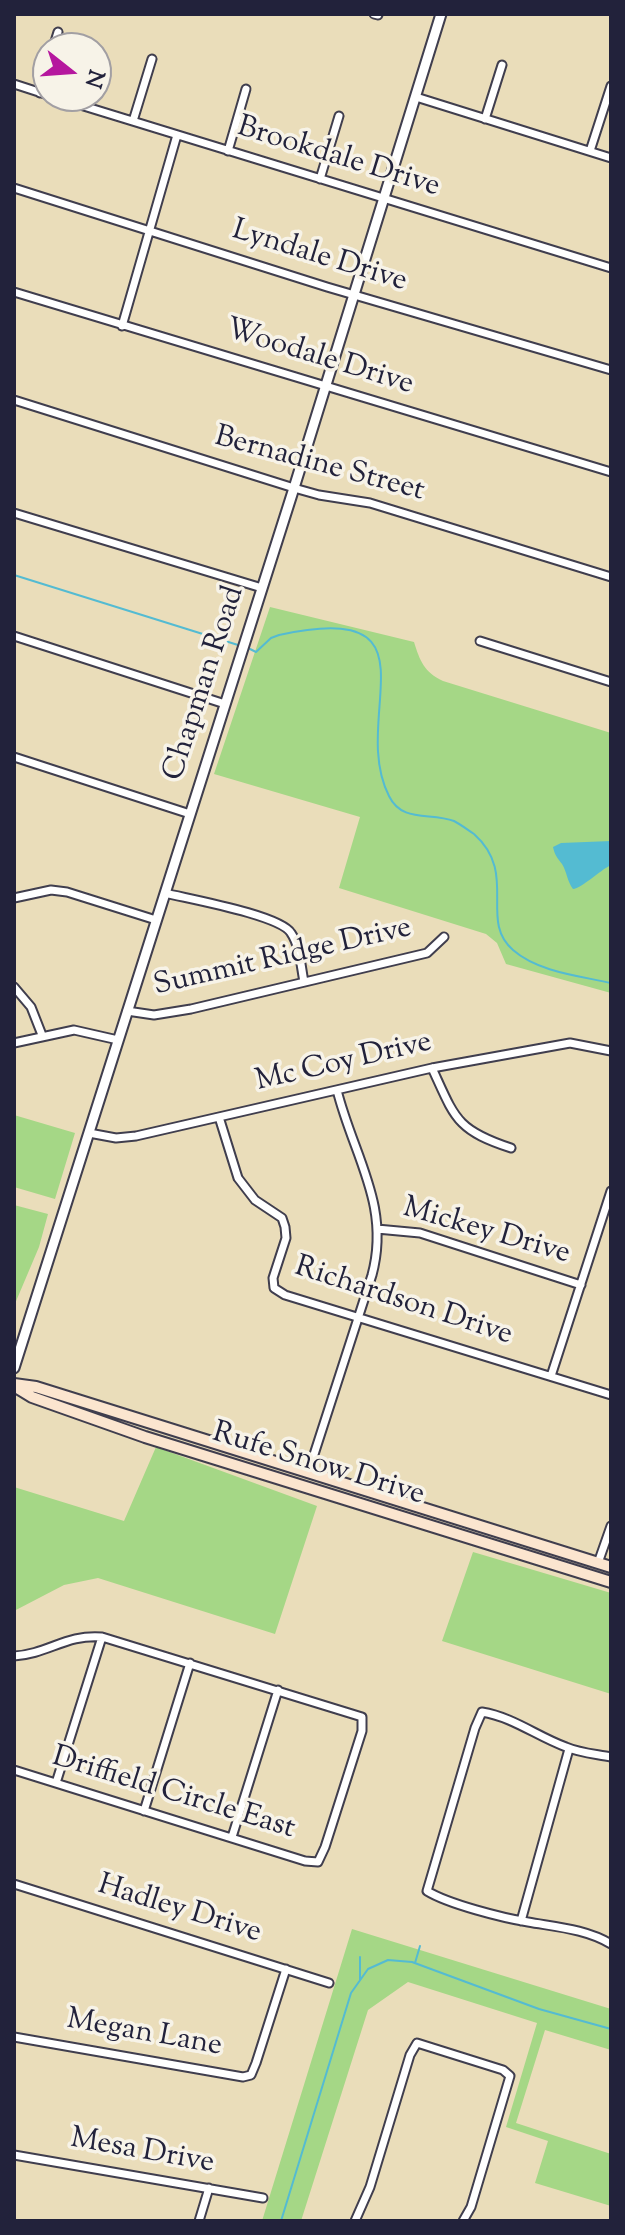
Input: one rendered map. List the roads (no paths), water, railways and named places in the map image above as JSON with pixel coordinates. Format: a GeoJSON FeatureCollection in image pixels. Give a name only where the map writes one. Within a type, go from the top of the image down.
{"type":"FeatureCollection","features":[{"type":"Feature","properties":{"kind":"main road","name":"Rufe Snow Drive"},"geometry":{"type":"LineString","coordinates":[[14,1385],[36,1387],[611,1567]]}},
{"type":"Feature","properties":{"kind":"main road","name":"Rufe Snow Drive"},"geometry":{"type":"LineString","coordinates":[[14,1385],[32,1397],[145,1437],[611,1582]]}},
{"type":"Feature","properties":{"kind":"street","name":"Chapman Road"},"geometry":{"type":"LineString","coordinates":[[14,1368],[441,14]]}},
{"type":"Feature","properties":{"kind":"street"},"geometry":{"type":"LineString","coordinates":[[133,121],[152,59]]}},
{"type":"Feature","properties":{"kind":"street"},"geometry":{"type":"LineString","coordinates":[[485,119],[502,65]]}},
{"type":"Feature","properties":{"kind":"street"},"geometry":{"type":"LineString","coordinates":[[590,151],[611,86]]}},
{"type":"Feature","properties":{"kind":"street"},"geometry":{"type":"LineString","coordinates":[[228,151],[246,89]]}},
{"type":"Feature","properties":{"kind":"street"},"geometry":{"type":"LineString","coordinates":[[416,97],[611,158]]}},
{"type":"Feature","properties":{"kind":"street","name":"Brookdale Drive"},"geometry":{"type":"LineString","coordinates":[[103,112],[611,268]]}},
{"type":"Feature","properties":{"kind":"street"},"geometry":{"type":"LineString","coordinates":[[320,179],[339,116]]}},
{"type":"Feature","properties":{"kind":"street"},"geometry":{"type":"LineString","coordinates":[[122,326],[177,135]]}},
{"type":"Feature","properties":{"kind":"street","name":"Lyndale Drive"},"geometry":{"type":"LineString","coordinates":[[14,188],[611,370]]}},
{"type":"Feature","properties":{"kind":"street","name":"Woodale Drive"},"geometry":{"type":"LineString","coordinates":[[14,292],[611,472]]}},
{"type":"Feature","properties":{"kind":"street","name":"Bernadine Street"},"geometry":{"type":"LineString","coordinates":[[14,400],[294,488],[370,503],[611,577]]}},
{"type":"Feature","properties":{"kind":"street"},"geometry":{"type":"LineString","coordinates":[[14,513],[262,588]]}},
{"type":"Feature","properties":{"kind":"street"},"geometry":{"type":"LineString","coordinates":[[14,636],[225,704]]}},
{"type":"Feature","properties":{"kind":"street"},"geometry":{"type":"LineString","coordinates":[[480,641],[611,682]]}},
{"type":"Feature","properties":{"kind":"street"},"geometry":{"type":"LineString","coordinates":[[14,757],[190,814]]}},
{"type":"Feature","properties":{"kind":"street"},"geometry":{"type":"LineString","coordinates":[[14,898],[42,891],[67,892],[156,920]]}},
{"type":"Feature","properties":{"kind":"street"},"geometry":{"type":"LineString","coordinates":[[165,893],[257,916],[285,927],[291,932],[297,947],[304,982]]}},
{"type":"Feature","properties":{"kind":"street","name":"Summit Ridge Drive"},"geometry":{"type":"LineString","coordinates":[[127,1011],[154,1015],[167,1013],[304,982],[427,953],[444,937]]}},
{"type":"Feature","properties":{"kind":"street"},"geometry":{"type":"LineString","coordinates":[[14,987],[31,1007],[42,1035]]}},
{"type":"Feature","properties":{"kind":"street"},"geometry":{"type":"LineString","coordinates":[[14,1043],[74,1030],[118,1040]]}},
{"type":"Feature","properties":{"kind":"street","name":"Mc Coy Drive"},"geometry":{"type":"LineString","coordinates":[[89,1133],[116,1138],[136,1136],[432,1068],[570,1043],[611,1051]]}},
{"type":"Feature","properties":{"kind":"street"},"geometry":{"type":"LineString","coordinates":[[432,1068],[459,1123],[488,1141],[511,1148]]}},
{"type":"Feature","properties":{"kind":"street"},"geometry":{"type":"LineString","coordinates":[[308,1473],[377,1258],[374,1196],[350,1135],[337,1090]]}},
{"type":"Feature","properties":{"kind":"street","name":"Richardson Drive"},"geometry":{"type":"LineString","coordinates":[[219,1117],[238,1178],[255,1200],[282,1218],[285,1227],[286,1238],[273,1278],[274,1288],[285,1295],[611,1395]]}},
{"type":"Feature","properties":{"kind":"street"},"geometry":{"type":"LineString","coordinates":[[551,1376],[611,1191]]}},
{"type":"Feature","properties":{"kind":"street","name":"Mickey Drive"},"geometry":{"type":"LineString","coordinates":[[377,1229],[420,1233],[581,1285]]}},
{"type":"Feature","properties":{"kind":"street"},"geometry":{"type":"LineString","coordinates":[[598,1563],[611,1526]]}},
{"type":"Feature","properties":{"kind":"street"},"geometry":{"type":"LineString","coordinates":[[14,1656],[42,1651],[83,1635],[102,1637],[278,1690],[232,1837]]}},
{"type":"Feature","properties":{"kind":"street"},"geometry":{"type":"LineString","coordinates":[[56,1783],[102,1637]]}},
{"type":"Feature","properties":{"kind":"street"},"geometry":{"type":"LineString","coordinates":[[144,1811],[190,1663]]}},
{"type":"Feature","properties":{"kind":"street","name":"Driffield Circle East"},"geometry":{"type":"LineString","coordinates":[[14,1770],[305,1861],[318,1862],[362,1731],[362,1717],[278,1690]]}},
{"type":"Feature","properties":{"kind":"street"},"geometry":{"type":"LineString","coordinates":[[611,1757],[569,1749],[510,1720],[482,1712],[427,1891],[521,1921],[587,1933],[611,1944]]}},
{"type":"Feature","properties":{"kind":"street"},"geometry":{"type":"LineString","coordinates":[[521,1921],[569,1749]]}},
{"type":"Feature","properties":{"kind":"street","name":"Hadley Drive"},"geometry":{"type":"LineString","coordinates":[[14,1884],[329,1983]]}},
{"type":"Feature","properties":{"kind":"street","name":"Megan Lane"},"geometry":{"type":"LineString","coordinates":[[14,2037],[243,2077],[251,2075],[256,2063],[286,1969]]}},
{"type":"Feature","properties":{"kind":"street"},"geometry":{"type":"LineString","coordinates":[[355,2221],[370,2187],[410,2055],[417,2043],[503,2070],[510,2076],[471,2207],[463,2221]]}},
{"type":"Feature","properties":{"kind":"street","name":"Mesa Drive"},"geometry":{"type":"LineString","coordinates":[[14,2155],[263,2198]]}},
{"type":"Feature","properties":{"kind":"street"},"geometry":{"type":"LineString","coordinates":[[199,2221],[209,2188]]}},
{"type":"Feature","properties":{"kind":"water"},"geometry":{"type":"Polygon","coordinates":[[[611,841],[611,865],[573,889],[553,847],[561,843],[611,841]]]}},
{"type":"Feature","properties":{"kind":"waterway"},"geometry":{"type":"LineString","coordinates":[[14,575],[238,645]]}},
{"type":"Feature","properties":{"kind":"waterway"},"geometry":{"type":"LineString","coordinates":[[248,648],[256,652],[279,635],[330,628],[360,634],[376,649],[381,672],[379,765],[389,796],[401,810],[454,821],[474,834],[487,849],[497,880],[498,925],[503,938],[513,950],[547,968],[611,983]]}},
{"type":"Feature","properties":{"kind":"waterway"},"geometry":{"type":"LineString","coordinates":[[415,1963],[420,1946]]}},
{"type":"Feature","properties":{"kind":"waterway"},"geometry":{"type":"LineString","coordinates":[[360,1957],[360,1980]]}},
{"type":"Feature","properties":{"kind":"waterway"},"geometry":{"type":"LineString","coordinates":[[281,2221],[351,1993],[368,1969],[388,1960],[412,1962],[539,2009],[611,2029]]}}]}
